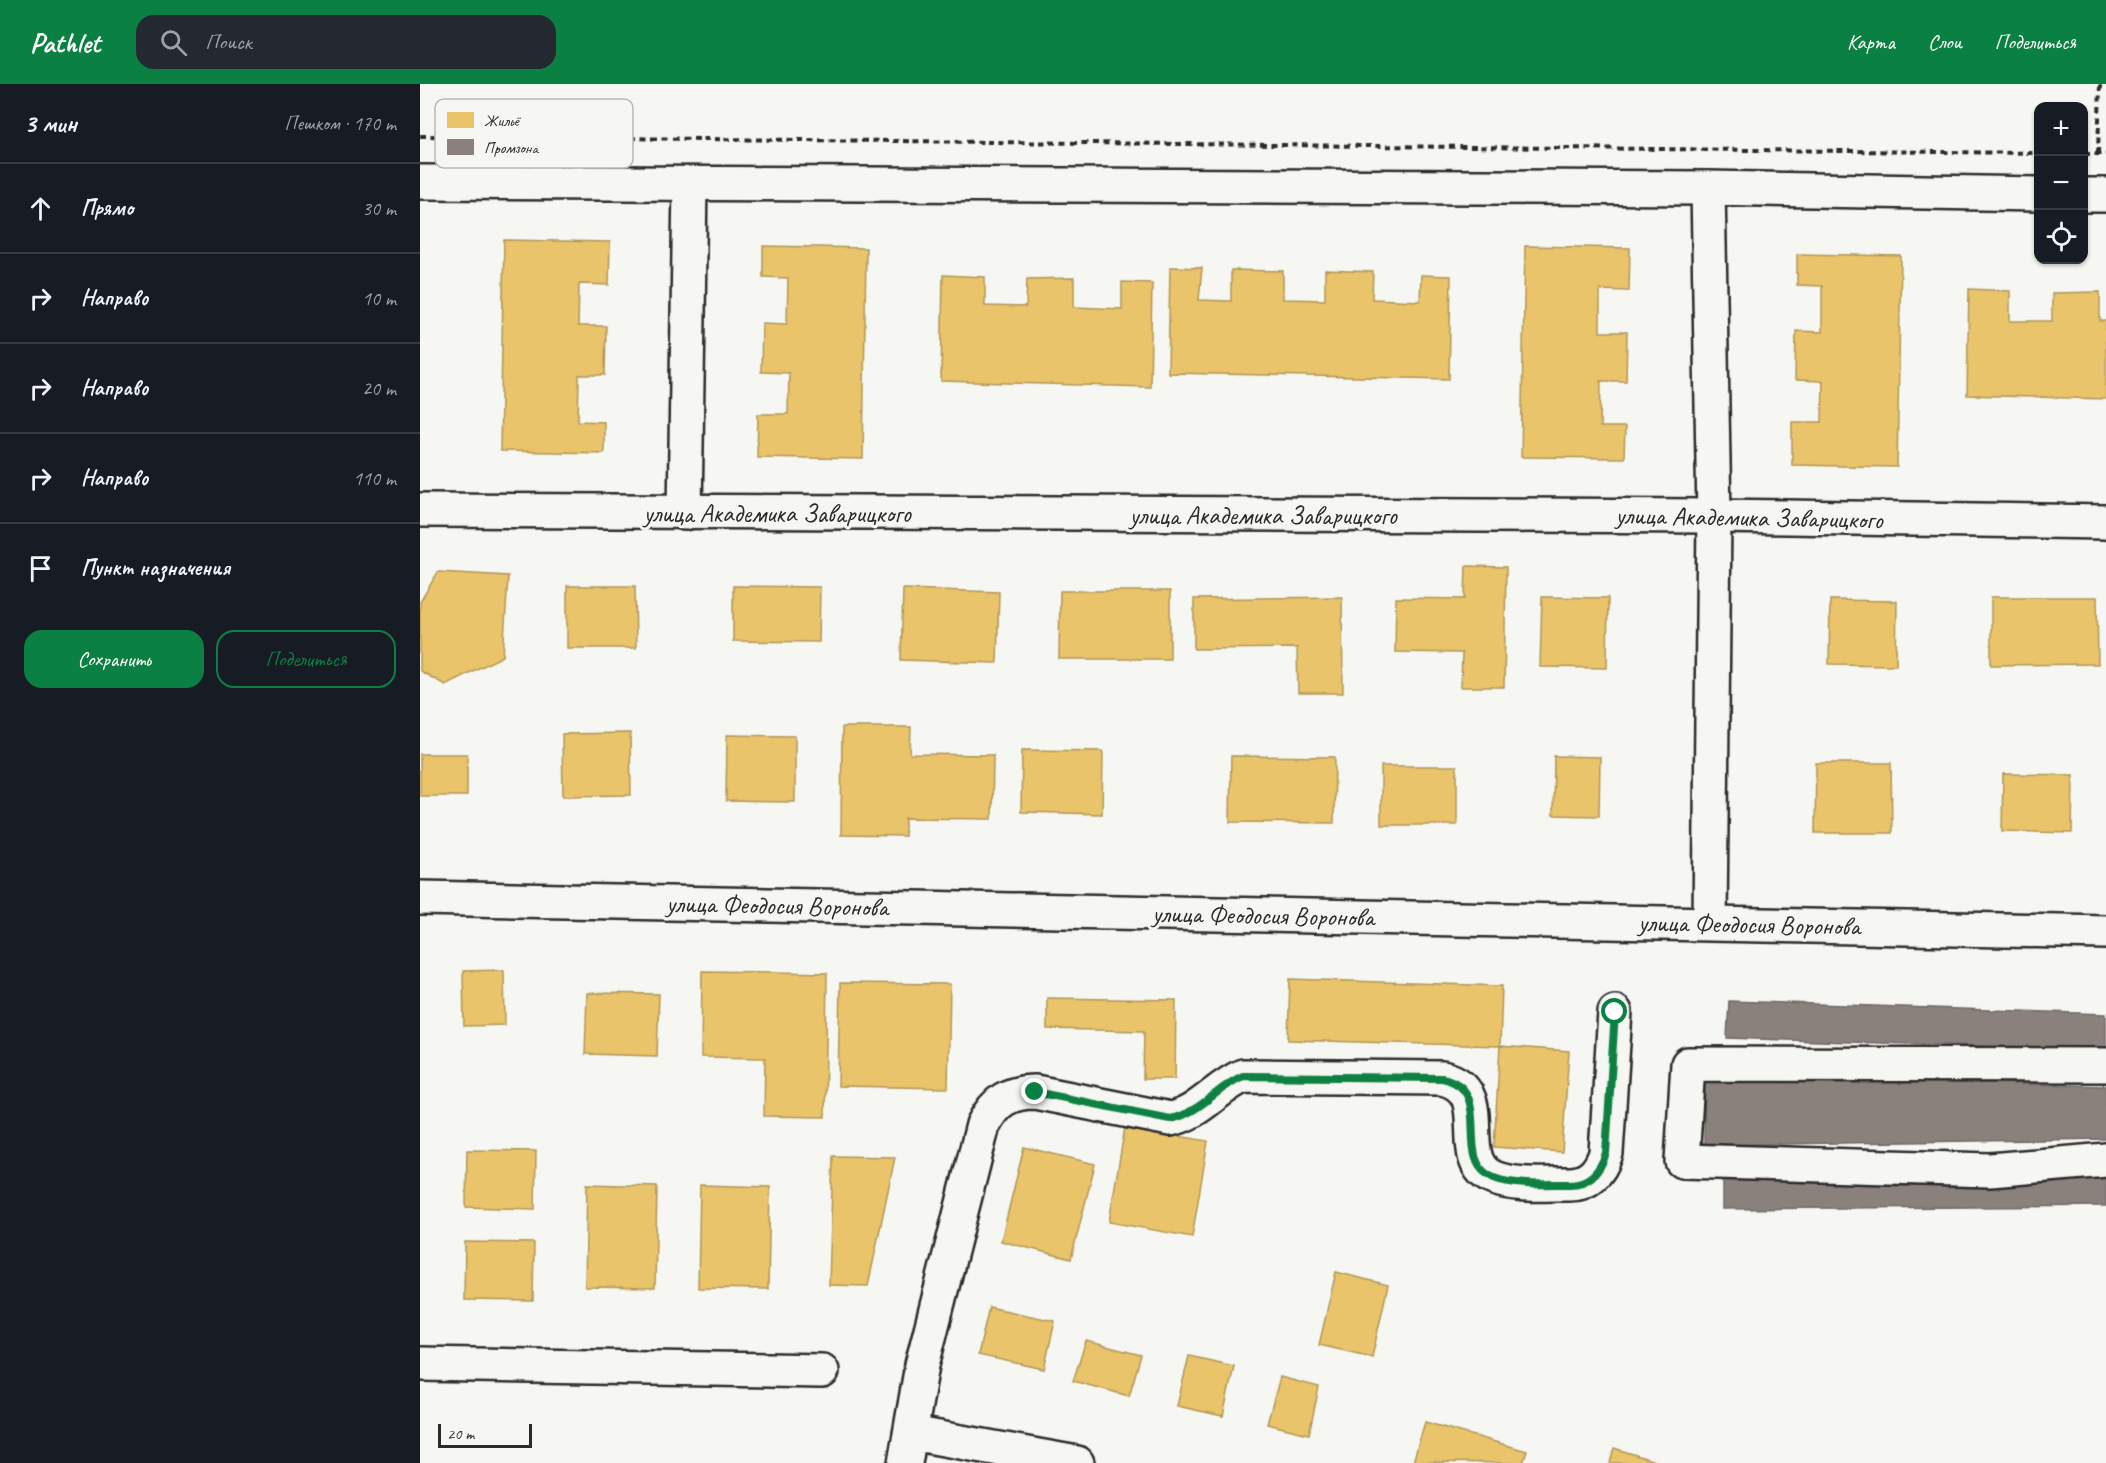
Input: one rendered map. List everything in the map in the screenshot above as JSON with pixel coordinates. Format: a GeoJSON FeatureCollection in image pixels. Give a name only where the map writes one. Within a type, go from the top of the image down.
{"type":"FeatureCollection","features":[{"type":"Feature","properties":{"kind":"street"},"geometry":{"type":"LineString","coordinates":[[420,182],[1708,188],[2034,194]]}},
{"type":"Feature","properties":{"kind":"street"},"geometry":{"type":"LineString","coordinates":[[685,513],[690,184]]}},
{"type":"Feature","properties":{"kind":"street"},"geometry":{"type":"LineString","coordinates":[[1708,188],[1714,516],[1710,923]]}},
{"type":"Feature","properties":{"kind":"street"},"geometry":{"type":"LineString","coordinates":[[2088,195],[2106,195]]}},
{"type":"Feature","properties":{"kind":"street","name":"улица Академика Заварицкого"},"geometry":{"type":"LineString","coordinates":[[420,510],[1714,516],[2106,522]]}},
{"type":"Feature","properties":{"kind":"street","name":"улица Феодосия Воронова"},"geometry":{"type":"LineString","coordinates":[[420,898],[2106,932]]}},
{"type":"Feature","properties":{"kind":"street"},"geometry":{"type":"LineString","coordinates":[[1077,1463],[908,1448],[922,1365],[983,1125],[990,1110],[1003,1098],[1018,1092],[1035,1092],[1170,1119],[1189,1113],[1230,1081],[1243,1076],[1442,1078],[1453,1081],[1463,1088],[1469,1098],[1473,1147],[1482,1170],[1493,1177],[1505,1180],[1569,1185],[1582,1183],[1594,1176],[1602,1166],[1606,1153],[1615,1012]]}},
{"type":"Feature","properties":{"kind":"street"},"geometry":{"type":"LineString","coordinates":[[2106,1065],[1688,1064],[1682,1161],[1990,1170],[2106,1161]]}},
{"type":"Feature","properties":{"kind":"street"},"geometry":{"type":"LineString","coordinates":[[420,1364],[822,1371]]}},
{"type":"Feature","properties":{"kind":"path"},"geometry":{"type":"LineString","coordinates":[[2098,154],[2100,84]]}},
{"type":"Feature","properties":{"kind":"path"},"geometry":{"type":"LineString","coordinates":[[420,136],[435,136]]}},
{"type":"Feature","properties":{"kind":"path"},"geometry":{"type":"LineString","coordinates":[[633,138],[2034,153]]}},
{"type":"Feature","properties":{"kind":"path"},"geometry":{"type":"LineString","coordinates":[[2088,154],[2106,154]]}},
{"type":"Feature","properties":{"kind":"building: Жильё"},"geometry":{"type":"Polygon","coordinates":[[[504,240],[610,242],[609,285],[579,284],[578,326],[606,326],[605,375],[579,375],[578,421],[604,422],[604,453],[500,451],[504,240]]]}},
{"type":"Feature","properties":{"kind":"building: Жильё"},"geometry":{"type":"Polygon","coordinates":[[[763,246],[866,248],[863,459],[757,457],[758,414],[788,414],[789,373],[761,372],[762,323],[787,324],[788,278],[763,277],[763,246]]]}},
{"type":"Feature","properties":{"kind":"building: Жильё"},"geometry":{"type":"Polygon","coordinates":[[[1525,246],[1630,248],[1629,291],[1600,290],[1600,332],[1627,332],[1626,381],[1601,381],[1600,427],[1625,427],[1624,458],[1521,457],[1525,246]]]}},
{"type":"Feature","properties":{"kind":"building: Жильё"},"geometry":{"type":"Polygon","coordinates":[[[1797,254],[1901,256],[1897,467],[1792,465],[1792,422],[1822,422],[1823,381],[1795,380],[1796,331],[1822,332],[1822,286],[1797,285],[1797,254]]]}},
{"type":"Feature","properties":{"kind":"building: Жильё"},"geometry":{"type":"Polygon","coordinates":[[[1170,267],[1202,268],[1199,300],[1231,301],[1231,270],[1283,271],[1283,299],[1325,300],[1325,270],[1373,272],[1372,299],[1420,301],[1421,275],[1451,276],[1449,379],[1168,373],[1170,267]]]}},
{"type":"Feature","properties":{"kind":"building: Жильё"},"geometry":{"type":"Polygon","coordinates":[[[943,275],[985,277],[985,306],[1026,307],[1027,279],[1074,278],[1074,307],[1122,309],[1122,282],[1152,283],[1150,387],[941,381],[943,275]]]}},
{"type":"Feature","properties":{"kind":"building: Жильё"},"geometry":{"type":"Polygon","coordinates":[[[1969,289],[2010,291],[2010,321],[2052,321],[2052,293],[2100,292],[2100,321],[2106,321],[2106,399],[1967,395],[1969,289]]]}},
{"type":"Feature","properties":{"kind":"building: Жильё"},"geometry":{"type":"Polygon","coordinates":[[[1466,566],[1506,567],[1504,687],[1461,687],[1462,653],[1395,652],[1396,598],[1465,599],[1466,566]]]}},
{"type":"Feature","properties":{"kind":"building: Жильё"},"geometry":{"type":"Polygon","coordinates":[[[438,572],[508,576],[503,656],[445,685],[420,671],[420,602],[438,572]]]}},
{"type":"Feature","properties":{"kind":"building: Жильё"},"geometry":{"type":"Polygon","coordinates":[[[567,586],[635,586],[636,648],[567,648],[567,586]]]}},
{"type":"Feature","properties":{"kind":"building: Жильё"},"geometry":{"type":"Polygon","coordinates":[[[733,586],[820,587],[819,642],[733,641],[733,586]]]}},
{"type":"Feature","properties":{"kind":"building: Жильё"},"geometry":{"type":"Polygon","coordinates":[[[903,589],[999,592],[997,663],[901,660],[903,589]]]}},
{"type":"Feature","properties":{"kind":"building: Жильё"},"geometry":{"type":"Polygon","coordinates":[[[1060,591],[1170,591],[1170,659],[1059,659],[1060,591]]]}},
{"type":"Feature","properties":{"kind":"building: Жильё"},"geometry":{"type":"Polygon","coordinates":[[[1342,597],[1343,693],[1298,693],[1297,648],[1194,649],[1194,599],[1342,597]]]}},
{"type":"Feature","properties":{"kind":"building: Жильё"},"geometry":{"type":"Polygon","coordinates":[[[1542,597],[1608,598],[1607,668],[1540,667],[1542,597]]]}},
{"type":"Feature","properties":{"kind":"building: Жильё"},"geometry":{"type":"Polygon","coordinates":[[[1991,597],[2097,597],[2098,664],[1991,665],[1991,597]]]}},
{"type":"Feature","properties":{"kind":"building: Жильё"},"geometry":{"type":"Polygon","coordinates":[[[1830,600],[1897,601],[1896,665],[1829,664],[1830,600]]]}},
{"type":"Feature","properties":{"kind":"building: Жильё"},"geometry":{"type":"Polygon","coordinates":[[[842,727],[911,727],[910,754],[993,755],[992,819],[905,818],[905,836],[841,835],[842,727]]]}},
{"type":"Feature","properties":{"kind":"building: Жильё"},"geometry":{"type":"Polygon","coordinates":[[[630,733],[631,795],[563,796],[562,734],[630,733]]]}},
{"type":"Feature","properties":{"kind":"building: Жильё"},"geometry":{"type":"Polygon","coordinates":[[[727,735],[795,736],[795,802],[726,801],[727,735]]]}},
{"type":"Feature","properties":{"kind":"building: Жильё"},"geometry":{"type":"Polygon","coordinates":[[[1022,750],[1103,751],[1102,814],[1021,812],[1022,750]]]}},
{"type":"Feature","properties":{"kind":"building: Жильё"},"geometry":{"type":"Polygon","coordinates":[[[420,754],[467,754],[467,796],[420,796],[420,754]]]}},
{"type":"Feature","properties":{"kind":"building: Жильё"},"geometry":{"type":"Polygon","coordinates":[[[1231,756],[1335,757],[1334,823],[1230,822],[1231,756]]]}},
{"type":"Feature","properties":{"kind":"building: Жильё"},"geometry":{"type":"Polygon","coordinates":[[[1554,756],[1600,757],[1599,816],[1553,815],[1554,756]]]}},
{"type":"Feature","properties":{"kind":"building: Жильё"},"geometry":{"type":"Polygon","coordinates":[[[1816,763],[1891,763],[1892,833],[1815,833],[1816,763]]]}},
{"type":"Feature","properties":{"kind":"building: Жильё"},"geometry":{"type":"Polygon","coordinates":[[[1381,766],[1457,766],[1457,825],[1381,825],[1381,766]]]}},
{"type":"Feature","properties":{"kind":"building: Жильё"},"geometry":{"type":"Polygon","coordinates":[[[2003,774],[2073,775],[2072,833],[2002,831],[2003,774]]]}},
{"type":"Feature","properties":{"kind":"building: Жильё"},"geometry":{"type":"Polygon","coordinates":[[[504,970],[505,1025],[464,1026],[463,971],[504,970]]]}},
{"type":"Feature","properties":{"kind":"building: Жильё"},"geometry":{"type":"Polygon","coordinates":[[[702,971],[827,973],[825,1117],[764,1116],[765,1058],[701,1057],[702,971]]]}},
{"type":"Feature","properties":{"kind":"building: Жильё"},"geometry":{"type":"Polygon","coordinates":[[[1290,979],[1502,986],[1500,1046],[1288,1040],[1290,979]]]}},
{"type":"Feature","properties":{"kind":"building: Жильё"},"geometry":{"type":"Polygon","coordinates":[[[840,983],[950,984],[948,1088],[838,1086],[840,983]]]}},
{"type":"Feature","properties":{"kind":"building: Жильё"},"geometry":{"type":"Polygon","coordinates":[[[587,993],[659,994],[657,1056],[585,1054],[587,993]]]}},
{"type":"Feature","properties":{"kind":"building: Жильё"},"geometry":{"type":"Polygon","coordinates":[[[1047,998],[1176,1000],[1175,1079],[1143,1079],[1144,1031],[1047,1029],[1047,998]]]}},
{"type":"Feature","properties":{"kind":"building: Жильё"},"geometry":{"type":"Polygon","coordinates":[[[1500,1046],[1569,1051],[1562,1152],[1494,1147],[1500,1046]]]}},
{"type":"Feature","properties":{"kind":"building: Жильё"},"geometry":{"type":"Polygon","coordinates":[[[1125,1127],[1208,1141],[1192,1237],[1109,1222],[1125,1127]]]}},
{"type":"Feature","properties":{"kind":"building: Жильё"},"geometry":{"type":"Polygon","coordinates":[[[1024,1147],[1095,1164],[1071,1259],[1001,1241],[1024,1147]]]}},
{"type":"Feature","properties":{"kind":"building: Жильё"},"geometry":{"type":"Polygon","coordinates":[[[467,1150],[536,1151],[535,1209],[466,1207],[467,1150]]]}},
{"type":"Feature","properties":{"kind":"building: Жильё"},"geometry":{"type":"Polygon","coordinates":[[[833,1156],[895,1157],[868,1286],[829,1285],[833,1156]]]}},
{"type":"Feature","properties":{"kind":"building: Жильё"},"geometry":{"type":"Polygon","coordinates":[[[587,1184],[657,1186],[655,1288],[585,1287],[587,1184]]]}},
{"type":"Feature","properties":{"kind":"building: Жильё"},"geometry":{"type":"Polygon","coordinates":[[[700,1185],[770,1187],[768,1289],[698,1288],[700,1185]]]}},
{"type":"Feature","properties":{"kind":"building: Жильё"},"geometry":{"type":"Polygon","coordinates":[[[465,1242],[534,1243],[533,1301],[464,1300],[465,1242]]]}},
{"type":"Feature","properties":{"kind":"building: Жильё"},"geometry":{"type":"Polygon","coordinates":[[[1336,1272],[1388,1285],[1372,1357],[1319,1345],[1336,1272]]]}},
{"type":"Feature","properties":{"kind":"building: Жильё"},"geometry":{"type":"Polygon","coordinates":[[[989,1307],[1055,1321],[1044,1369],[978,1355],[989,1307]]]}},
{"type":"Feature","properties":{"kind":"building: Жильё"},"geometry":{"type":"Polygon","coordinates":[[[1086,1341],[1141,1355],[1129,1396],[1073,1381],[1086,1341]]]}},
{"type":"Feature","properties":{"kind":"building: Жильё"},"geometry":{"type":"Polygon","coordinates":[[[1189,1356],[1234,1366],[1223,1416],[1177,1406],[1189,1356]]]}},
{"type":"Feature","properties":{"kind":"building: Жильё"},"geometry":{"type":"Polygon","coordinates":[[[1280,1377],[1319,1387],[1309,1434],[1267,1424],[1280,1377]]]}},
{"type":"Feature","properties":{"kind":"building: Жильё"},"geometry":{"type":"Polygon","coordinates":[[[1425,1422],[1527,1451],[1523,1463],[1413,1462],[1425,1422]]]}},
{"type":"Feature","properties":{"kind":"building: Жильё"},"geometry":{"type":"Polygon","coordinates":[[[1614,1448],[1661,1463],[1610,1463],[1614,1448]]]}},
{"type":"Feature","properties":{"kind":"building: Промзона"},"geometry":{"type":"Polygon","coordinates":[[[1729,1001],[2106,1014],[2106,1050],[1727,1038],[1729,1001]]]}},
{"type":"Feature","properties":{"kind":"building: Промзона"},"geometry":{"type":"Polygon","coordinates":[[[1705,1076],[2106,1086],[2106,1139],[1704,1145],[1705,1076]]]}},
{"type":"Feature","properties":{"kind":"building: Промзона"},"geometry":{"type":"Polygon","coordinates":[[[2106,1173],[2106,1206],[1723,1209],[1723,1177],[2106,1173]]]}},
{"type":"Feature","properties":{"kind":"route"},"geometry":{"type":"LineString","coordinates":[[1035,1092],[1170,1119],[1189,1113],[1230,1081],[1243,1076],[1257,1074],[1442,1078],[1453,1081],[1463,1088],[1469,1098],[1473,1147],[1482,1170],[1493,1177],[1505,1180],[1569,1185],[1582,1183],[1594,1176],[1602,1166],[1606,1153],[1615,1012]]}}]}
